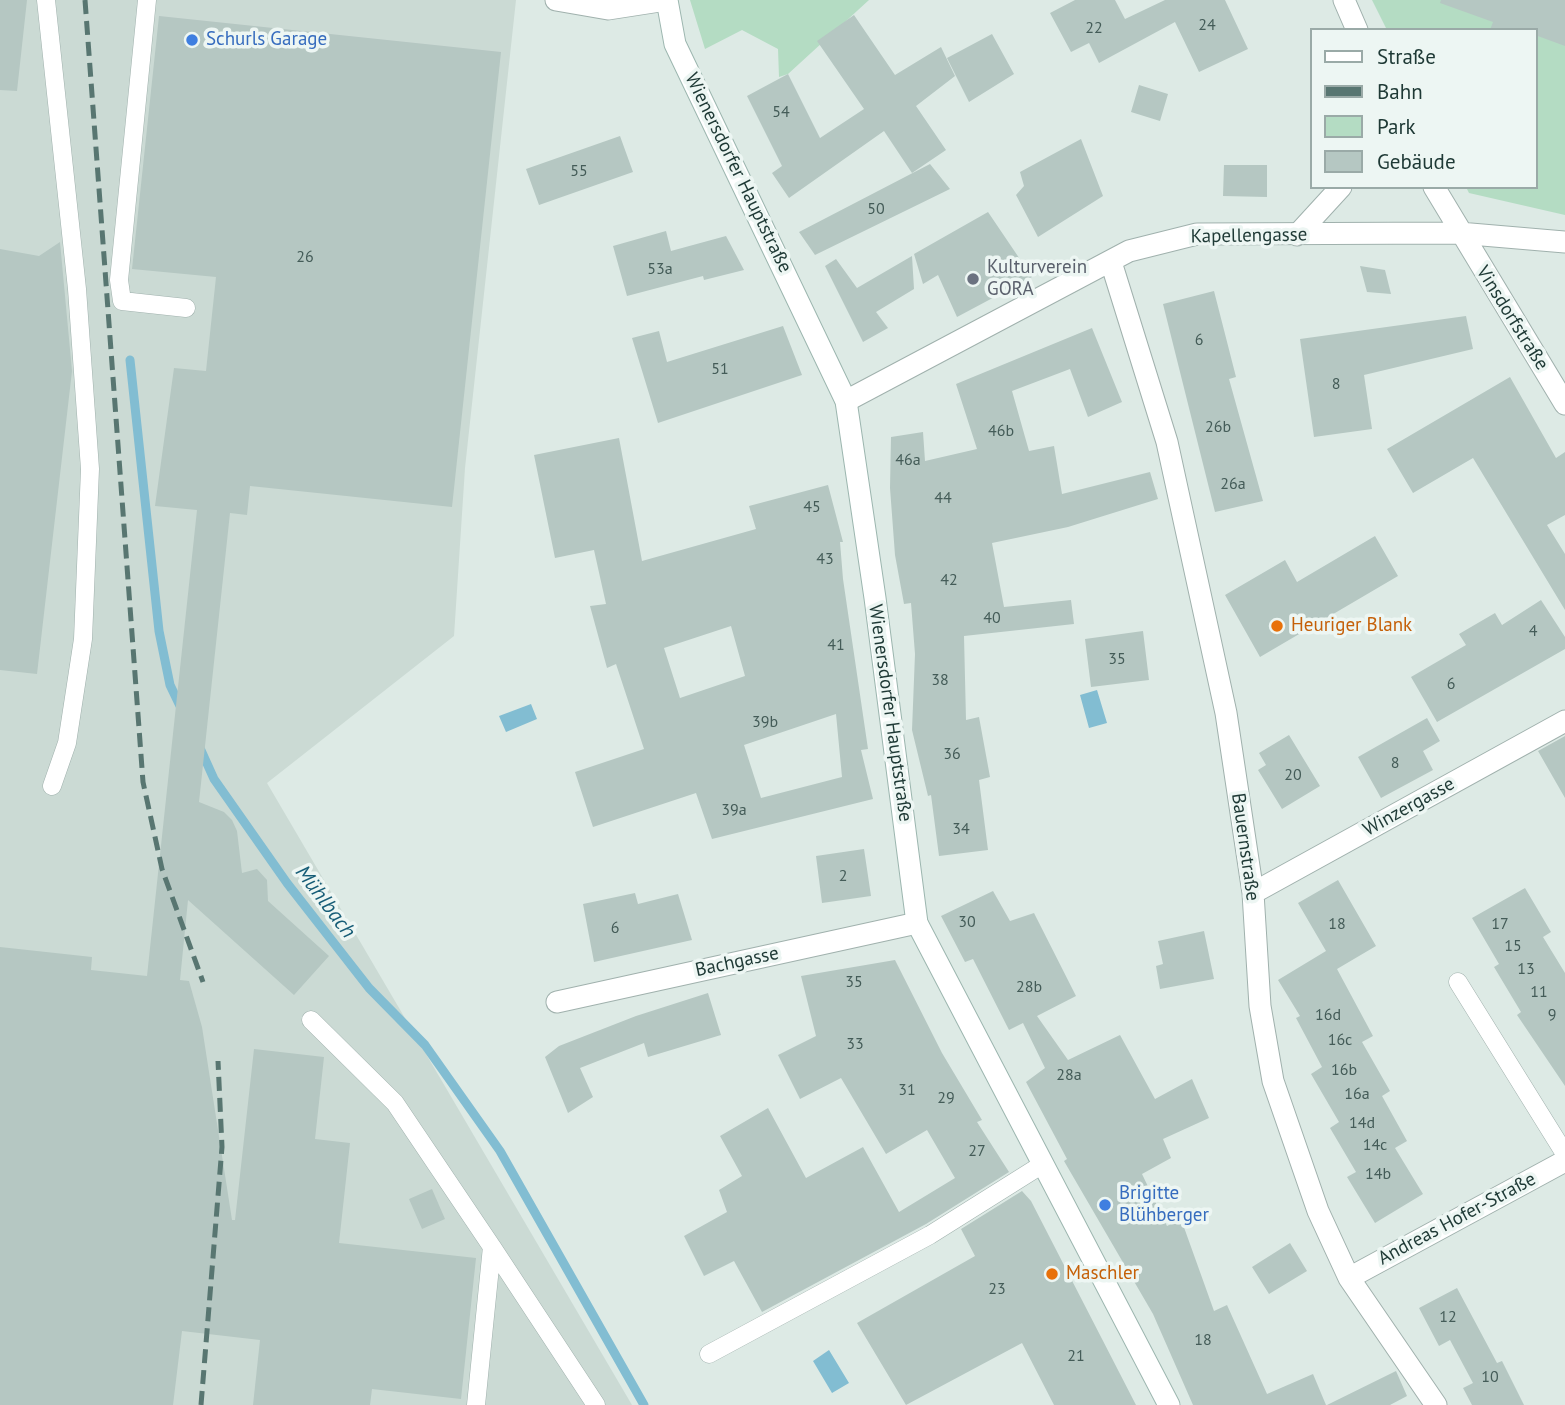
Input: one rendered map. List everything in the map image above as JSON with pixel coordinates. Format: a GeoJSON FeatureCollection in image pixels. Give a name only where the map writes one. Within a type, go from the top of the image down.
{"type":"FeatureCollection","features":[{"type":"Feature","properties":{"kind":"street"},"geometry":{"type":"LineString","coordinates":[[556,0],[608,9],[666,0]]}},
{"type":"Feature","properties":{"kind":"street","name":"Wienersdorfer Hauptstraße"},"geometry":{"type":"LineString","coordinates":[[666,0],[675,44],[846,401],[875,598],[917,923],[1169,1405]]}},
{"type":"Feature","properties":{"kind":"street"},"geometry":{"type":"LineString","coordinates":[[1345,0],[1356,28]]}},
{"type":"Feature","properties":{"kind":"street"},"geometry":{"type":"LineString","coordinates":[[1297,235],[1339,189]]}},
{"type":"Feature","properties":{"kind":"street","name":"Vinsdorfstraße"},"geometry":{"type":"LineString","coordinates":[[1435,189],[1459,233],[1565,404]]}},
{"type":"Feature","properties":{"kind":"street","name":"Kapellengasse"},"geometry":{"type":"LineString","coordinates":[[846,401],[1129,251],[1197,234],[1459,233],[1565,242]]}},
{"type":"Feature","properties":{"kind":"street","name":"Bauernstraße"},"geometry":{"type":"LineString","coordinates":[[1111,262],[1167,442],[1226,713],[1253,893],[1260,1006],[1273,1081],[1318,1211],[1349,1278],[1436,1405]]}},
{"type":"Feature","properties":{"kind":"street","name":"Winzergasse"},"geometry":{"type":"LineString","coordinates":[[1253,893],[1565,721]]}},
{"type":"Feature","properties":{"kind":"street","name":"Bachgasse"},"geometry":{"type":"LineString","coordinates":[[557,1002],[917,923]]}},
{"type":"Feature","properties":{"kind":"street","name":"Andreas Hofer-Straße"},"geometry":{"type":"LineString","coordinates":[[1349,1278],[1565,1161]]}},
{"type":"Feature","properties":{"kind":"lane"},"geometry":{"type":"LineString","coordinates":[[46,0],[77,289],[90,469],[83,639],[66,743],[52,786]]}},
{"type":"Feature","properties":{"kind":"lane"},"geometry":{"type":"LineString","coordinates":[[147,0],[119,279],[122,301],[186,308]]}},
{"type":"Feature","properties":{"kind":"lane"},"geometry":{"type":"LineString","coordinates":[[1458,982],[1565,1154]]}},
{"type":"Feature","properties":{"kind":"lane"},"geometry":{"type":"LineString","coordinates":[[311,1020],[395,1103],[596,1405]]}},
{"type":"Feature","properties":{"kind":"lane"},"geometry":{"type":"LineString","coordinates":[[709,1354],[930,1235],[1043,1164]]}},
{"type":"Feature","properties":{"kind":"lane"},"geometry":{"type":"LineString","coordinates":[[476,1405],[492,1247]]}},
{"type":"Feature","properties":{"kind":"shaded area"},"geometry":{"type":"Polygon","coordinates":[[[0,0],[516,0],[465,468],[454,636],[267,783],[632,1405],[0,1405],[0,0]]]}},
{"type":"Feature","properties":{"kind":"green space"},"geometry":{"type":"Polygon","coordinates":[[[690,0],[869,0],[788,74],[779,77],[778,49],[742,30],[705,49],[690,0]]]}},
{"type":"Feature","properties":{"kind":"green space"},"geometry":{"type":"Polygon","coordinates":[[[1372,0],[1565,0],[1565,215],[1469,193],[1467,189],[1537,189],[1537,28],[1386,28],[1372,0]]]}},
{"type":"Feature","properties":{"kind":"water"},"geometry":{"type":"Polygon","coordinates":[[[1097,690],[1107,723],[1089,728],[1080,695],[1097,690]]]}},
{"type":"Feature","properties":{"kind":"water"},"geometry":{"type":"Polygon","coordinates":[[[531,704],[537,719],[506,732],[499,716],[531,704]]]}},
{"type":"Feature","properties":{"kind":"water"},"geometry":{"type":"Polygon","coordinates":[[[829,1350],[849,1383],[832,1393],[813,1361],[829,1350]]]}},
{"type":"Feature","properties":{"kind":"building"},"geometry":{"type":"Polygon","coordinates":[[[0,0],[27,0],[17,91],[0,90],[0,0]]]}},
{"type":"Feature","properties":{"kind":"building"},"geometry":{"type":"Polygon","coordinates":[[[1075,0],[1115,0],[1125,19],[1165,0],[1225,0],[1248,49],[1199,72],[1175,22],[1099,63],[1089,43],[1071,52],[1050,13],[1075,0]]]}},
{"type":"Feature","properties":{"kind":"building"},"geometry":{"type":"Polygon","coordinates":[[[1441,0],[1565,0],[1565,46],[1537,36],[1537,28],[1491,28],[1493,22],[1440,3],[1441,0]]]}},
{"type":"Feature","properties":{"kind":"building"},"geometry":{"type":"Polygon","coordinates":[[[854,15],[895,75],[941,47],[955,76],[916,106],[946,150],[912,173],[884,131],[789,198],[772,173],[782,166],[747,96],[788,74],[820,138],[864,109],[817,41],[854,15]]]}},
{"type":"Feature","properties":{"kind":"building"},"geometry":{"type":"Polygon","coordinates":[[[159,16],[501,52],[452,507],[250,486],[247,515],[230,513],[199,802],[224,812],[232,820],[237,831],[242,873],[257,869],[267,880],[268,901],[329,956],[294,995],[188,900],[180,980],[189,981],[202,1027],[232,1220],[235,1220],[254,1049],[324,1057],[315,1139],[350,1143],[339,1243],[476,1258],[461,1399],[372,1389],[370,1405],[253,1405],[260,1340],[182,1331],[173,1405],[0,1405],[0,947],[92,957],[91,970],[147,976],[197,510],[155,506],[174,368],[206,371],[216,277],[132,269],[159,16]]]}},
{"type":"Feature","properties":{"kind":"building"},"geometry":{"type":"Polygon","coordinates":[[[992,34],[1014,74],[969,102],[947,58],[992,34]]]}},
{"type":"Feature","properties":{"kind":"building"},"geometry":{"type":"Polygon","coordinates":[[[1139,85],[1168,94],[1160,121],[1131,112],[1139,85]]]}},
{"type":"Feature","properties":{"kind":"building"},"geometry":{"type":"Polygon","coordinates":[[[620,136],[633,172],[539,205],[526,169],[620,136]]]}},
{"type":"Feature","properties":{"kind":"building"},"geometry":{"type":"Polygon","coordinates":[[[1081,139],[1103,196],[1038,237],[1016,195],[1024,186],[1020,172],[1081,139]]]}},
{"type":"Feature","properties":{"kind":"building"},"geometry":{"type":"Polygon","coordinates":[[[930,164],[950,189],[815,255],[799,232],[930,164]]]}},
{"type":"Feature","properties":{"kind":"building"},"geometry":{"type":"Polygon","coordinates":[[[1224,165],[1267,165],[1267,197],[1223,196],[1224,165]]]}},
{"type":"Feature","properties":{"kind":"building"},"geometry":{"type":"Polygon","coordinates":[[[988,212],[1032,277],[957,317],[938,275],[923,284],[914,254],[988,212]]]}},
{"type":"Feature","properties":{"kind":"building"},"geometry":{"type":"Polygon","coordinates":[[[666,231],[671,251],[726,236],[744,270],[704,280],[703,276],[627,296],[613,246],[666,231]]]}},
{"type":"Feature","properties":{"kind":"building"},"geometry":{"type":"Polygon","coordinates":[[[60,242],[72,371],[37,674],[0,670],[0,249],[39,256],[60,242]]]}},
{"type":"Feature","properties":{"kind":"building"},"geometry":{"type":"Polygon","coordinates":[[[912,256],[914,289],[876,312],[888,328],[863,342],[825,266],[836,259],[857,288],[912,256]]]}},
{"type":"Feature","properties":{"kind":"building"},"geometry":{"type":"Polygon","coordinates":[[[1360,266],[1385,270],[1391,294],[1367,292],[1360,266]]]}},
{"type":"Feature","properties":{"kind":"building"},"geometry":{"type":"Polygon","coordinates":[[[1214,291],[1236,377],[1229,379],[1263,501],[1215,512],[1163,304],[1214,291]]]}},
{"type":"Feature","properties":{"kind":"building"},"geometry":{"type":"Polygon","coordinates":[[[1466,316],[1473,349],[1364,375],[1372,429],[1314,437],[1300,339],[1466,316]]]}},
{"type":"Feature","properties":{"kind":"building"},"geometry":{"type":"Polygon","coordinates":[[[783,326],[802,375],[658,423],[632,338],[659,331],[667,362],[783,326]]]}},
{"type":"Feature","properties":{"kind":"building"},"geometry":{"type":"Polygon","coordinates":[[[1092,328],[1122,402],[1088,417],[1070,369],[1012,391],[1029,451],[1054,446],[1062,494],[1150,472],[1158,499],[1068,527],[992,543],[1004,607],[1071,600],[1074,624],[964,636],[966,720],[979,717],[990,777],[979,780],[988,850],[939,856],[931,795],[928,796],[912,730],[915,654],[911,603],[904,604],[895,555],[890,488],[891,437],[923,432],[925,461],[977,449],[956,384],[1092,328]]]}},
{"type":"Feature","properties":{"kind":"building"},"geometry":{"type":"Polygon","coordinates":[[[1510,377],[1556,458],[1565,452],[1565,515],[1547,525],[1565,554],[1565,610],[1473,458],[1413,493],[1387,449],[1510,377]]]}},
{"type":"Feature","properties":{"kind":"building"},"geometry":{"type":"Polygon","coordinates":[[[619,438],[642,561],[756,529],[749,506],[828,485],[843,542],[840,542],[843,579],[868,749],[861,750],[873,799],[712,839],[696,793],[593,827],[575,772],[644,749],[616,664],[607,668],[590,606],[606,604],[594,550],[555,558],[534,455],[619,438]],[[731,626],[664,648],[680,698],[745,676],[731,626]],[[836,714],[744,745],[761,798],[842,777],[836,714]]]}},
{"type":"Feature","properties":{"kind":"building","name":"Heuriger Blank"},"geometry":{"type":"Polygon","coordinates":[[[1375,536],[1398,576],[1260,657],[1225,595],[1285,560],[1297,582],[1375,536]]]}},
{"type":"Feature","properties":{"kind":"building"},"geometry":{"type":"Polygon","coordinates":[[[1541,600],[1565,637],[1565,649],[1437,722],[1411,677],[1466,645],[1459,634],[1495,613],[1502,625],[1541,600]]]}},
{"type":"Feature","properties":{"kind":"building"},"geometry":{"type":"Polygon","coordinates":[[[1143,631],[1149,680],[1091,687],[1085,639],[1143,631]]]}},
{"type":"Feature","properties":{"kind":"building"},"geometry":{"type":"Polygon","coordinates":[[[1427,718],[1440,741],[1423,751],[1433,770],[1381,798],[1358,757],[1427,718]]]}},
{"type":"Feature","properties":{"kind":"building"},"geometry":{"type":"Polygon","coordinates":[[[1289,735],[1320,786],[1282,809],[1258,770],[1266,765],[1259,753],[1289,735]]]}},
{"type":"Feature","properties":{"kind":"building"},"geometry":{"type":"Polygon","coordinates":[[[1565,736],[1565,798],[1538,751],[1565,736]]]}},
{"type":"Feature","properties":{"kind":"building"},"geometry":{"type":"Polygon","coordinates":[[[864,849],[871,896],[822,903],[816,856],[864,849]]]}},
{"type":"Feature","properties":{"kind":"building"},"geometry":{"type":"Polygon","coordinates":[[[1338,880],[1376,946],[1337,969],[1373,1036],[1362,1042],[1390,1091],[1382,1096],[1407,1141],[1395,1148],[1423,1194],[1375,1223],[1347,1177],[1356,1172],[1330,1128],[1339,1122],[1311,1074],[1322,1067],[1296,1018],[1300,1016],[1278,980],[1326,951],[1298,903],[1338,880]]]}},
{"type":"Feature","properties":{"kind":"building"},"geometry":{"type":"Polygon","coordinates":[[[1525,888],[1551,932],[1543,937],[1565,973],[1565,1086],[1517,1015],[1521,1012],[1494,967],[1499,964],[1472,918],[1525,888]]]}},
{"type":"Feature","properties":{"kind":"building"},"geometry":{"type":"Polygon","coordinates":[[[993,891],[1010,921],[1034,913],[1076,996],[1037,1016],[1068,1060],[1120,1035],[1155,1099],[1192,1079],[1209,1118],[1163,1139],[1171,1158],[1142,1174],[1167,1226],[1181,1219],[1214,1311],[1227,1305],[1267,1394],[1313,1374],[1326,1405],[1193,1405],[1153,1314],[1064,1161],[1067,1159],[1026,1082],[1045,1068],[1023,1023],[1009,1030],[973,959],[965,962],[941,916],[993,891]]]}},
{"type":"Feature","properties":{"kind":"building"},"geometry":{"type":"Polygon","coordinates":[[[635,893],[638,904],[678,894],[692,940],[594,962],[583,904],[635,893]]]}},
{"type":"Feature","properties":{"kind":"building"},"geometry":{"type":"Polygon","coordinates":[[[1204,931],[1214,979],[1160,989],[1156,966],[1163,964],[1158,941],[1204,931]]]}},
{"type":"Feature","properties":{"kind":"building"},"geometry":{"type":"Polygon","coordinates":[[[895,960],[942,1053],[982,1120],[977,1122],[1009,1172],[926,1224],[762,1312],[734,1261],[704,1276],[684,1236],[727,1212],[719,1190],[742,1176],[720,1136],[768,1108],[806,1178],[863,1147],[899,1212],[955,1178],[927,1130],[886,1154],[841,1078],[800,1099],[778,1055],[816,1036],[801,976],[895,960]]]}},
{"type":"Feature","properties":{"kind":"building"},"geometry":{"type":"Polygon","coordinates":[[[708,993],[721,1035],[648,1057],[644,1043],[580,1068],[593,1097],[568,1113],[545,1057],[559,1046],[636,1016],[708,993]]]}},
{"type":"Feature","properties":{"kind":"building"},"geometry":{"type":"Polygon","coordinates":[[[432,1189],[445,1219],[422,1229],[409,1199],[432,1189]]]}},
{"type":"Feature","properties":{"kind":"building"},"geometry":{"type":"Polygon","coordinates":[[[1022,1191],[1031,1201],[1136,1405],[1054,1405],[1022,1343],[906,1405],[857,1323],[975,1256],[961,1229],[1022,1191]]]}},
{"type":"Feature","properties":{"kind":"building"},"geometry":{"type":"Polygon","coordinates":[[[1290,1243],[1307,1271],[1269,1294],[1252,1267],[1290,1243]]]}},
{"type":"Feature","properties":{"kind":"building"},"geometry":{"type":"Polygon","coordinates":[[[1457,1288],[1497,1363],[1502,1361],[1524,1405],[1472,1405],[1463,1388],[1473,1383],[1450,1340],[1439,1346],[1419,1308],[1457,1288]]]}},
{"type":"Feature","properties":{"kind":"building"},"geometry":{"type":"Polygon","coordinates":[[[1396,1371],[1407,1396],[1390,1405],[1327,1405],[1396,1371]]]}},
{"type":"Feature","properties":{"kind":"waterway","name":"Mühlbach"},"geometry":{"type":"LineString","coordinates":[[130,360],[159,631],[170,685],[182,710]]}},
{"type":"Feature","properties":{"kind":"waterway","name":"Mühlbach"},"geometry":{"type":"LineString","coordinates":[[200,748],[214,779],[287,883],[369,988],[425,1045],[500,1151],[644,1405]]}},
{"type":"Feature","properties":{"kind":"railway"},"geometry":{"type":"LineString","coordinates":[[85,0],[143,782],[162,869],[203,982]]}},
{"type":"Feature","properties":{"kind":"railway"},"geometry":{"type":"LineString","coordinates":[[201,1405],[222,1147],[218,1061]]}},
{"type":"Feature","properties":{"kind":"place","name":"Schurls Garage"},"geometry":{"type":"Point","coordinates":[192,40]}},
{"type":"Feature","properties":{"kind":"place","name":"Kulturverein GORA"},"geometry":{"type":"Point","coordinates":[973,279]}},
{"type":"Feature","properties":{"kind":"place","name":"Heuriger Blank"},"geometry":{"type":"Point","coordinates":[1277,626]}},
{"type":"Feature","properties":{"kind":"place","name":"Brigitte Blühberger"},"geometry":{"type":"Point","coordinates":[1105,1205]}},
{"type":"Feature","properties":{"kind":"place","name":"Maschler"},"geometry":{"type":"Point","coordinates":[1052,1274]}}]}
